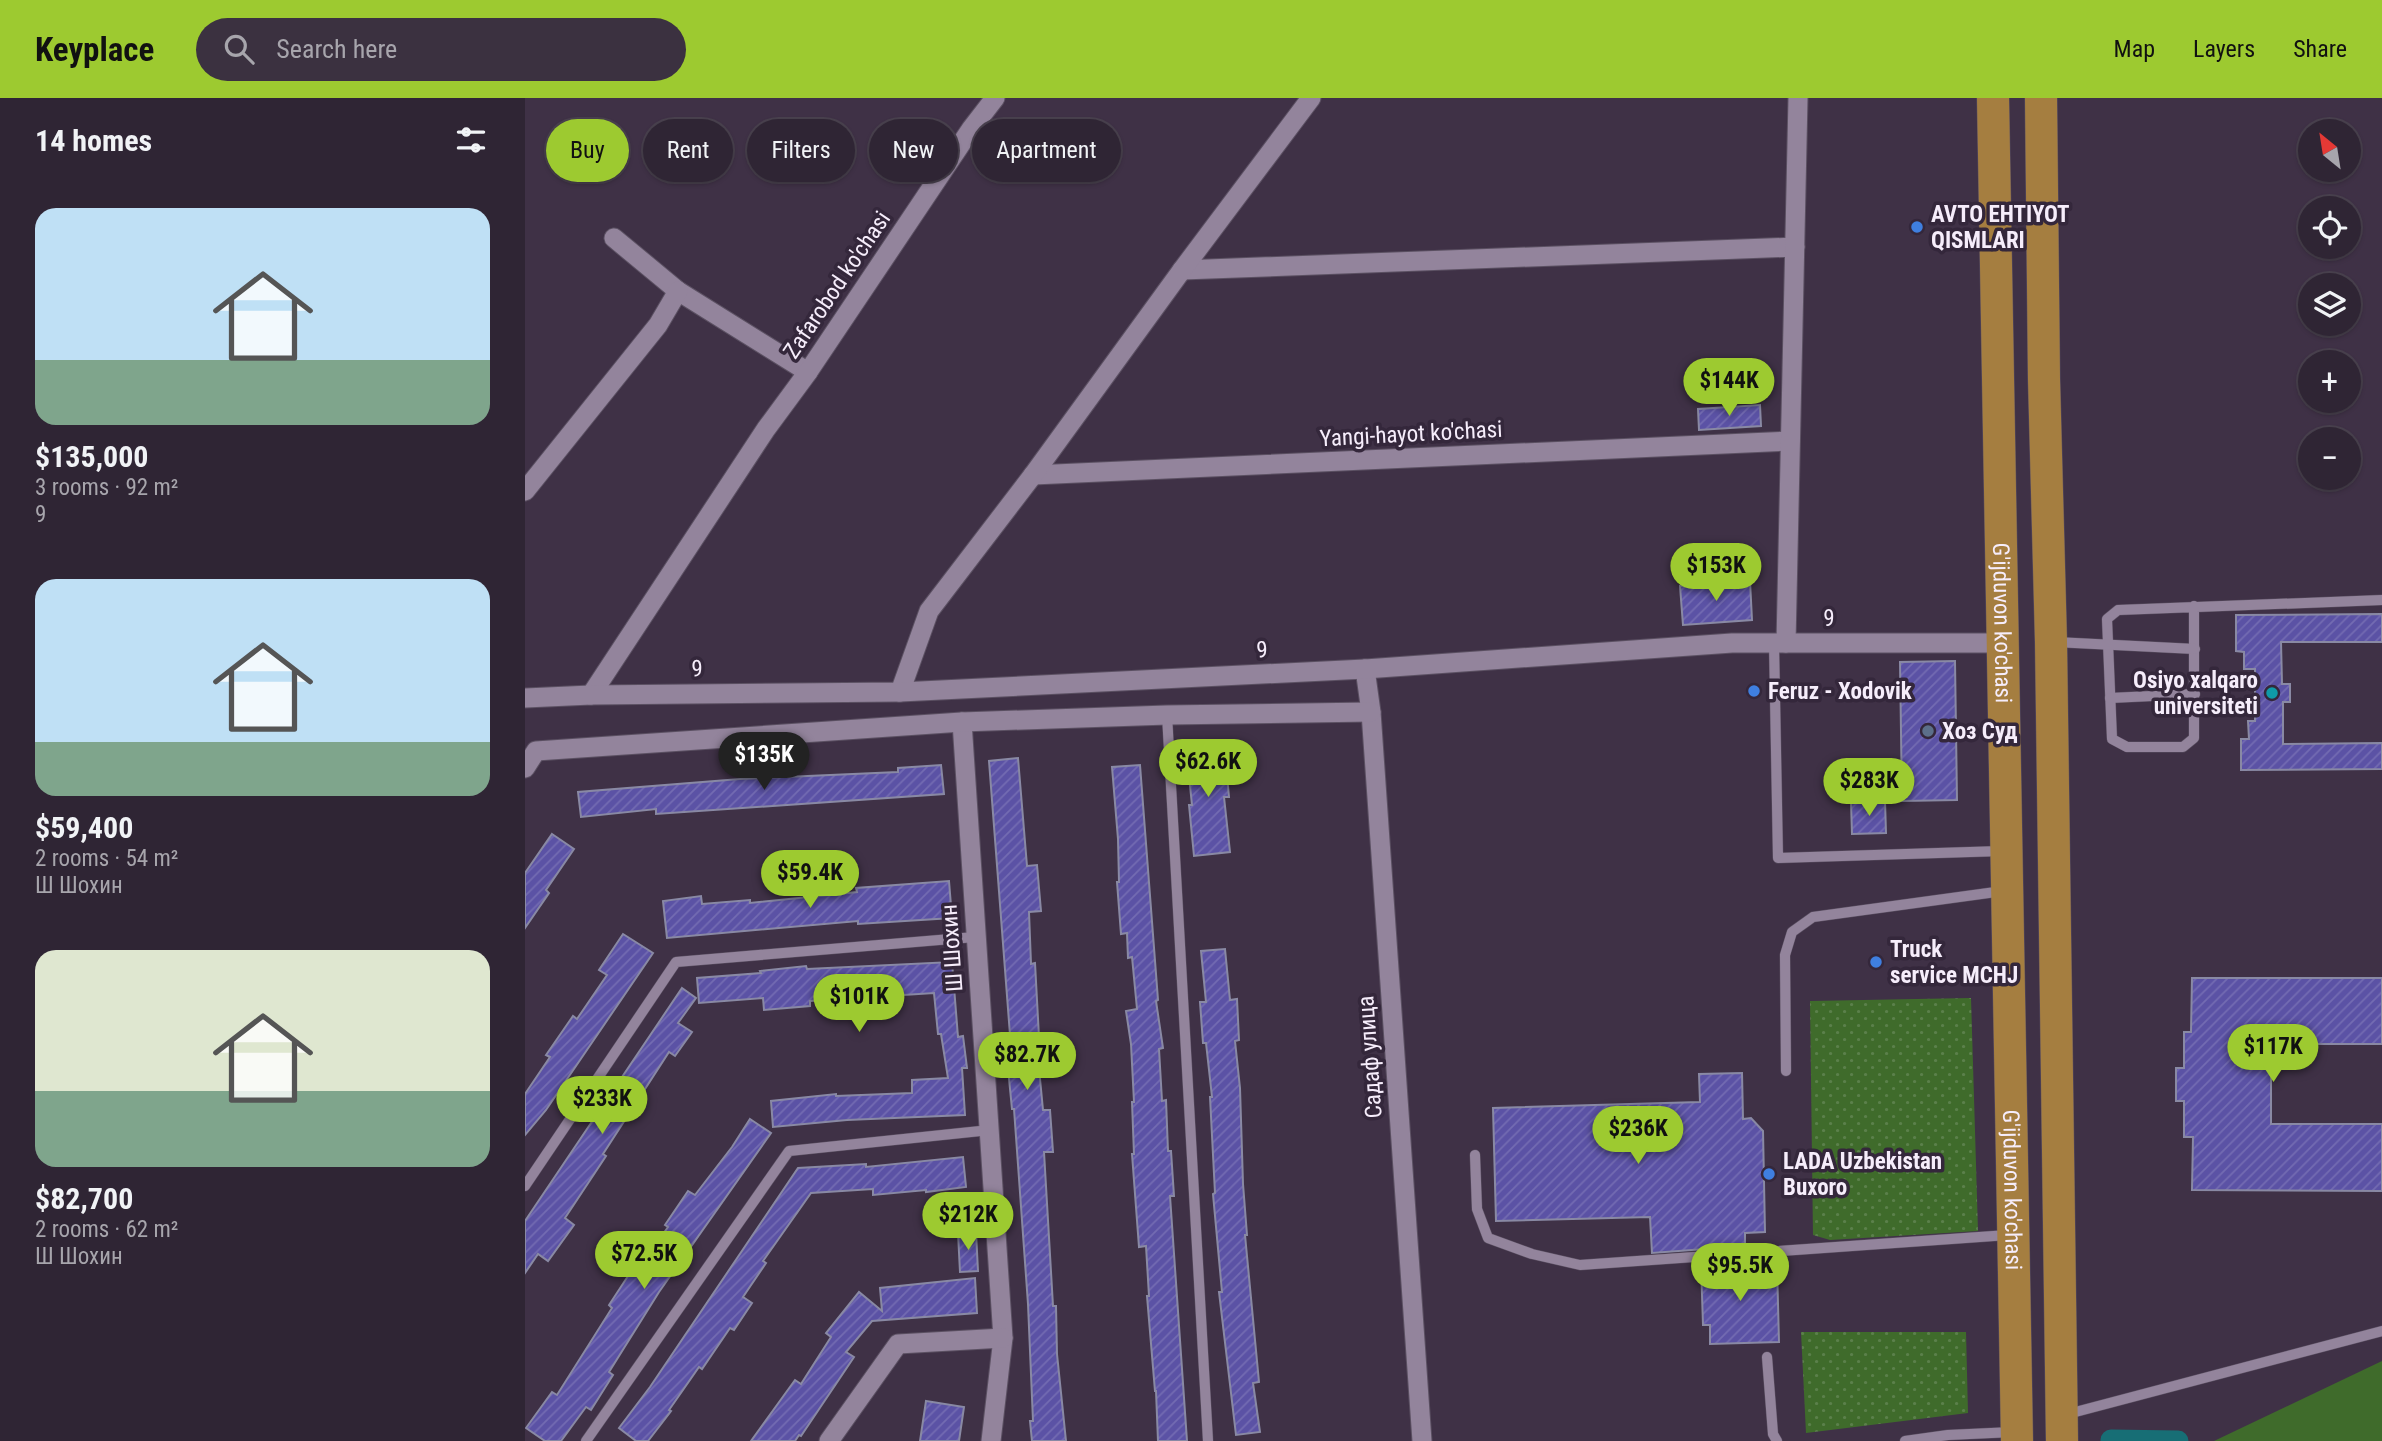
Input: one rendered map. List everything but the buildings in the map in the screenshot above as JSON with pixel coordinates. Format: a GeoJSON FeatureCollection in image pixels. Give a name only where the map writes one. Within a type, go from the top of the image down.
{"type":"FeatureCollection","features":[{"type":"Feature","properties":{"kind":"main road","name":"G'ijduvon ko'chasi"},"geometry":{"type":"LineString","coordinates":[[1993,98],[2017,1436]]}},
{"type":"Feature","properties":{"kind":"main road","name":"G'ijduvon ko'chasi"},"geometry":{"type":"LineString","coordinates":[[2041,98],[2062,1428]]}},
{"type":"Feature","properties":{"kind":"main road"},"geometry":{"type":"LineString","coordinates":[[1997,380],[2044,379]]}},
{"type":"Feature","properties":{"kind":"main road"},"geometry":{"type":"LineString","coordinates":[[2004,746],[2052,743]]}},
{"type":"Feature","properties":{"kind":"street","name":"Zafarobod ko'chasi"},"geometry":{"type":"LineString","coordinates":[[591,695],[766,429],[809,372],[971,129],[995,98]]}},
{"type":"Feature","properties":{"kind":"street"},"geometry":{"type":"LineString","coordinates":[[900,692],[929,611],[1033,475],[1311,98]]}},
{"type":"Feature","properties":{"kind":"street"},"geometry":{"type":"LineString","coordinates":[[1780,643],[1790,441],[1798,98]]}},
{"type":"Feature","properties":{"kind":"street"},"geometry":{"type":"LineString","coordinates":[[614,238],[678,290],[809,372]]}},
{"type":"Feature","properties":{"kind":"street"},"geometry":{"type":"LineString","coordinates":[[1182,270],[1795,247]]}},
{"type":"Feature","properties":{"kind":"street"},"geometry":{"type":"LineString","coordinates":[[525,491],[658,325],[678,290]]}},
{"type":"Feature","properties":{"kind":"street","name":"Yangi-hayot ko'chasi"},"geometry":{"type":"LineString","coordinates":[[1033,475],[1790,441]]}},
{"type":"Feature","properties":{"kind":"street","name":"9"},"geometry":{"type":"LineString","coordinates":[[525,698],[900,692],[1366,669],[1732,643],[2001,643]]}},
{"type":"Feature","properties":{"kind":"street","name":"Садаф улица"},"geometry":{"type":"LineString","coordinates":[[1366,669],[1422,1441]]}},
{"type":"Feature","properties":{"kind":"street"},"geometry":{"type":"LineString","coordinates":[[525,768],[536,751],[963,722],[1371,712]]}},
{"type":"Feature","properties":{"kind":"street","name":"Ш Шохин"},"geometry":{"type":"LineString","coordinates":[[963,722],[1003,1338],[991,1441]]}},
{"type":"Feature","properties":{"kind":"street"},"geometry":{"type":"LineString","coordinates":[[829,1441],[898,1344],[1003,1338]]}},
{"type":"Feature","properties":{"kind":"lane"},"geometry":{"type":"LineString","coordinates":[[2194,606],[2194,738],[2183,747],[2127,747],[2112,739],[2107,620],[2118,610],[2194,606],[2382,600]]}},
{"type":"Feature","properties":{"kind":"lane"},"geometry":{"type":"LineString","coordinates":[[2051,642],[2195,649]]}},
{"type":"Feature","properties":{"kind":"lane"},"geometry":{"type":"LineString","coordinates":[[1780,643],[1778,858],[2006,851]]}},
{"type":"Feature","properties":{"kind":"lane"},"geometry":{"type":"LineString","coordinates":[[2110,698],[2195,694]]}},
{"type":"Feature","properties":{"kind":"lane"},"geometry":{"type":"LineString","coordinates":[[1167,715],[1207,1441]]}},
{"type":"Feature","properties":{"kind":"lane"},"geometry":{"type":"LineString","coordinates":[[1786,1071],[1784,955],[1792,932],[1813,917],[2007,890]]}},
{"type":"Feature","properties":{"kind":"lane"},"geometry":{"type":"LineString","coordinates":[[525,1186],[676,962],[975,937]]}},
{"type":"Feature","properties":{"kind":"lane"},"geometry":{"type":"LineString","coordinates":[[586,1441],[789,1151],[990,1130]]}},
{"type":"Feature","properties":{"kind":"lane"},"geometry":{"type":"LineString","coordinates":[[1475,1155],[1477,1209],[1488,1238],[1532,1254],[1580,1265],[2015,1234]]}},
{"type":"Feature","properties":{"kind":"lane"},"geometry":{"type":"LineString","coordinates":[[2062,1428],[2382,1331]]}},
{"type":"Feature","properties":{"kind":"lane"},"geometry":{"type":"LineString","coordinates":[[1767,1357],[1773,1434],[1777,1441]]}},
{"type":"Feature","properties":{"kind":"lane"},"geometry":{"type":"LineString","coordinates":[[1905,1441],[1948,1435],[2017,1436]]}},
{"type":"Feature","properties":{"kind":"green space"},"geometry":{"type":"Polygon","coordinates":[[[1971,998],[1978,1231],[1830,1240],[1813,1235],[1810,1001],[1971,998]]]}},
{"type":"Feature","properties":{"kind":"green space"},"geometry":{"type":"Polygon","coordinates":[[[1801,1332],[1966,1332],[1968,1413],[1806,1433],[1801,1332]]]}},
{"type":"Feature","properties":{"kind":"green space"},"geometry":{"type":"Polygon","coordinates":[[[2382,1361],[2382,1441],[2214,1441],[2382,1361]]]}},
{"type":"Feature","properties":{"kind":"waterway"},"geometry":{"type":"LineString","coordinates":[[2111,1440],[2178,1441]]}},
{"type":"Feature","properties":{"kind":"place","name":"AVTO EHTIYOT QISMLARI"},"geometry":{"type":"Point","coordinates":[1917,227]}},
{"type":"Feature","properties":{"kind":"place","name":"Feruz - Xodovik"},"geometry":{"type":"Point","coordinates":[1754,691]}},
{"type":"Feature","properties":{"kind":"place","name":"Osiyo xalqaro universiteti"},"geometry":{"type":"Point","coordinates":[2272,693]}},
{"type":"Feature","properties":{"kind":"place","name":"Хоз Суд"},"geometry":{"type":"Point","coordinates":[1928,731]}},
{"type":"Feature","properties":{"kind":"place","name":"Truck service MCHJ"},"geometry":{"type":"Point","coordinates":[1876,962]}},
{"type":"Feature","properties":{"kind":"place","name":"LADA Uzbekistan Buxoro"},"geometry":{"type":"Point","coordinates":[1769,1174]}}]}
